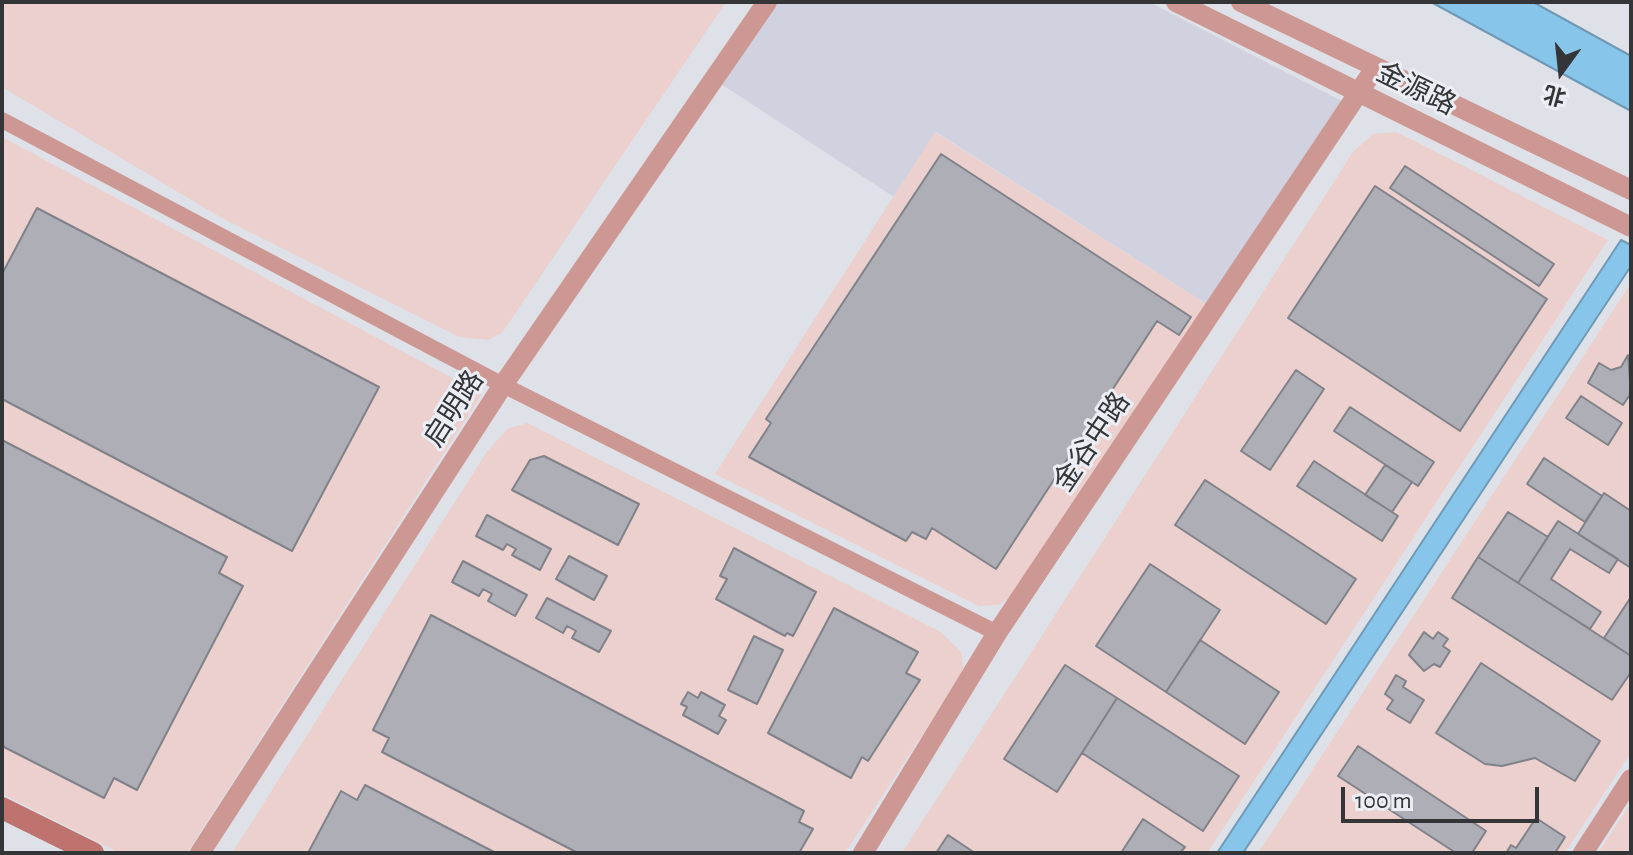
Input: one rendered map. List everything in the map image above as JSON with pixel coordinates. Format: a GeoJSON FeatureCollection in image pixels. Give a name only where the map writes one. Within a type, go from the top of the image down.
{"type":"FeatureCollection","features":[{"type":"Feature","properties":{"kind":"main road"},"geometry":{"type":"LineString","coordinates":[[2,808],[93,853]]}},
{"type":"Feature","properties":{"kind":"street","name":"启明路"},"geometry":{"type":"LineString","coordinates":[[200,853],[503,385],[767,2]]}},
{"type":"Feature","properties":{"kind":"street","name":"金源路"},"geometry":{"type":"LineString","coordinates":[[1176,2],[1631,227]]}},
{"type":"Feature","properties":{"kind":"street","name":"金源路"},"geometry":{"type":"LineString","coordinates":[[1241,2],[1631,190]]}},
{"type":"Feature","properties":{"kind":"street","name":"金谷中路"},"geometry":{"type":"LineString","coordinates":[[863,853],[997,633],[1375,68]]}},
{"type":"Feature","properties":{"kind":"street"},"geometry":{"type":"LineString","coordinates":[[2,120],[503,385],[997,633]]}},
{"type":"Feature","properties":{"kind":"street"},"geometry":{"type":"LineString","coordinates":[[1583,853],[1631,779]]}},
{"type":"Feature","properties":{"kind":"shaded area"},"geometry":{"type":"Polygon","coordinates":[[[2,2],[726,2],[502,333],[488,340],[459,337],[220,217],[2,87],[2,2]]]}},
{"type":"Feature","properties":{"kind":"shaded area"},"geometry":{"type":"Polygon","coordinates":[[[779,2],[1149,2],[1342,101],[1208,305],[936,132],[894,197],[721,84],[779,2]]]}},
{"type":"Feature","properties":{"kind":"shaded area"},"geometry":{"type":"Polygon","coordinates":[[[935,132],[1208,305],[1017,591],[999,605],[979,606],[715,474],[935,132]]]}},
{"type":"Feature","properties":{"kind":"shaded area"},"geometry":{"type":"Polygon","coordinates":[[[1397,132],[1608,240],[1207,853],[902,853],[1353,152],[1373,134],[1397,132]]]}},
{"type":"Feature","properties":{"kind":"shaded area"},"geometry":{"type":"Polygon","coordinates":[[[2,137],[482,394],[187,853],[120,853],[2,794],[2,137]]]}},
{"type":"Feature","properties":{"kind":"shaded area"},"geometry":{"type":"Polygon","coordinates":[[[1631,283],[1631,752],[1565,853],[1258,853],[1631,283]]]}},
{"type":"Feature","properties":{"kind":"shaded area"},"geometry":{"type":"Polygon","coordinates":[[[527,423],[941,632],[961,652],[964,671],[845,853],[232,853],[486,453],[507,429],[527,423]]]}},
{"type":"Feature","properties":{"kind":"shaded area"},"geometry":{"type":"Polygon","coordinates":[[[1631,803],[1631,853],[1598,853],[1631,803]]]}},
{"type":"Feature","properties":{"kind":"water"},"geometry":{"type":"Polygon","coordinates":[[[1431,2],[1533,2],[1631,56],[1631,111],[1431,2]]]}},
{"type":"Feature","properties":{"kind":"water"},"geometry":{"type":"Polygon","coordinates":[[[1621,240],[1631,245],[1631,266],[1243,853],[1217,853],[1621,240]]]}},
{"type":"Feature","properties":{"kind":"building"},"geometry":{"type":"Polygon","coordinates":[[[941,154],[1191,317],[1179,335],[1157,321],[996,569],[932,528],[926,539],[912,532],[906,541],[749,457],[771,423],[766,419],[941,154]]]}},
{"type":"Feature","properties":{"kind":"building"},"geometry":{"type":"Polygon","coordinates":[[[1405,166],[1554,264],[1539,286],[1390,188],[1405,166]]]}},
{"type":"Feature","properties":{"kind":"building"},"geometry":{"type":"Polygon","coordinates":[[[1375,186],[1547,299],[1460,431],[1288,318],[1375,186]]]}},
{"type":"Feature","properties":{"kind":"building"},"geometry":{"type":"Polygon","coordinates":[[[37,208],[379,387],[292,551],[2,399],[2,274],[37,208]]]}},
{"type":"Feature","properties":{"kind":"building"},"geometry":{"type":"Polygon","coordinates":[[[1628,355],[1631,393],[1623,405],[1588,383],[1599,363],[1611,370],[1621,367],[1628,355]]]}},
{"type":"Feature","properties":{"kind":"building"},"geometry":{"type":"Polygon","coordinates":[[[1296,370],[1324,389],[1270,470],[1241,451],[1296,370]]]}},
{"type":"Feature","properties":{"kind":"building"},"geometry":{"type":"Polygon","coordinates":[[[1581,396],[1622,423],[1608,445],[1566,418],[1581,396]]]}},
{"type":"Feature","properties":{"kind":"building"},"geometry":{"type":"Polygon","coordinates":[[[1350,407],[1434,462],[1418,486],[1334,431],[1350,407]]]}},
{"type":"Feature","properties":{"kind":"building"},"geometry":{"type":"Polygon","coordinates":[[[2,440],[227,557],[219,573],[243,586],[137,790],[114,778],[104,798],[2,746],[2,440]]]}},
{"type":"Feature","properties":{"kind":"building"},"geometry":{"type":"Polygon","coordinates":[[[544,456],[639,504],[618,545],[512,490],[530,460],[544,456]]]}},
{"type":"Feature","properties":{"kind":"building"},"geometry":{"type":"Polygon","coordinates":[[[1544,458],[1602,496],[1585,522],[1527,484],[1544,458]]]}},
{"type":"Feature","properties":{"kind":"building"},"geometry":{"type":"Polygon","coordinates":[[[1314,461],[1398,516],[1382,541],[1297,486],[1314,461]]]}},
{"type":"Feature","properties":{"kind":"building"},"geometry":{"type":"Polygon","coordinates":[[[1385,465],[1412,482],[1392,512],[1365,495],[1385,465]]]}},
{"type":"Feature","properties":{"kind":"building"},"geometry":{"type":"Polygon","coordinates":[[[1205,480],[1356,579],[1326,624],[1175,525],[1205,480]]]}},
{"type":"Feature","properties":{"kind":"building"},"geometry":{"type":"Polygon","coordinates":[[[1604,493],[1631,511],[1631,568],[1578,534],[1604,493]]]}},
{"type":"Feature","properties":{"kind":"building"},"geometry":{"type":"Polygon","coordinates":[[[1508,512],[1548,537],[1518,583],[1478,557],[1508,512]]]}},
{"type":"Feature","properties":{"kind":"building"},"geometry":{"type":"Polygon","coordinates":[[[487,515],[551,549],[540,570],[512,555],[516,549],[507,544],[503,550],[476,536],[487,515]]]}},
{"type":"Feature","properties":{"kind":"building"},"geometry":{"type":"Polygon","coordinates":[[[1558,521],[1618,559],[1609,573],[1570,549],[1551,579],[1601,612],[1590,629],[1518,583],[1558,521]]]}},
{"type":"Feature","properties":{"kind":"building"},"geometry":{"type":"Polygon","coordinates":[[[734,548],[816,592],[793,636],[787,633],[785,636],[716,599],[727,579],[720,576],[734,548]]]}},
{"type":"Feature","properties":{"kind":"building"},"geometry":{"type":"Polygon","coordinates":[[[569,556],[607,576],[594,600],[556,579],[569,556]]]}},
{"type":"Feature","properties":{"kind":"building"},"geometry":{"type":"Polygon","coordinates":[[[1478,557],[1631,656],[1631,672],[1612,700],[1452,598],[1478,557]]]}},
{"type":"Feature","properties":{"kind":"building"},"geometry":{"type":"Polygon","coordinates":[[[463,561],[527,595],[515,616],[488,601],[492,594],[483,589],[479,596],[452,582],[463,561]]]}},
{"type":"Feature","properties":{"kind":"building"},"geometry":{"type":"Polygon","coordinates":[[[1150,564],[1220,610],[1166,692],[1096,646],[1150,564]]]}},
{"type":"Feature","properties":{"kind":"building"},"geometry":{"type":"Polygon","coordinates":[[[1631,597],[1631,656],[1604,638],[1631,597]]]}},
{"type":"Feature","properties":{"kind":"building"},"geometry":{"type":"Polygon","coordinates":[[[547,598],[611,631],[599,652],[572,638],[576,631],[567,626],[563,633],[536,618],[547,598]]]}},
{"type":"Feature","properties":{"kind":"building"},"geometry":{"type":"Polygon","coordinates":[[[834,608],[918,652],[906,673],[920,680],[868,761],[862,757],[851,778],[768,733],[834,608]]]}},
{"type":"Feature","properties":{"kind":"building"},"geometry":{"type":"Polygon","coordinates":[[[431,615],[804,811],[799,822],[813,829],[799,853],[578,853],[382,752],[389,738],[373,730],[431,615]]]}},
{"type":"Feature","properties":{"kind":"building"},"geometry":{"type":"Polygon","coordinates":[[[1424,632],[1433,639],[1438,632],[1448,639],[1443,646],[1450,651],[1440,667],[1434,664],[1424,671],[1409,655],[1424,632]]]}},
{"type":"Feature","properties":{"kind":"building"},"geometry":{"type":"Polygon","coordinates":[[[754,636],[783,650],[757,704],[728,690],[754,636]]]}},
{"type":"Feature","properties":{"kind":"building"},"geometry":{"type":"Polygon","coordinates":[[[1200,640],[1279,692],[1245,744],[1166,692],[1200,640]]]}},
{"type":"Feature","properties":{"kind":"building"},"geometry":{"type":"Polygon","coordinates":[[[1481,663],[1600,741],[1575,781],[1535,758],[1502,766],[1485,764],[1436,733],[1481,663]]]}},
{"type":"Feature","properties":{"kind":"building"},"geometry":{"type":"Polygon","coordinates":[[[1065,665],[1117,698],[1057,792],[1004,759],[1065,665]]]}},
{"type":"Feature","properties":{"kind":"building"},"geometry":{"type":"Polygon","coordinates":[[[1396,675],[1406,681],[1403,687],[1424,700],[1410,723],[1387,709],[1393,700],[1385,694],[1396,675]]]}},
{"type":"Feature","properties":{"kind":"building"},"geometry":{"type":"Polygon","coordinates":[[[688,692],[698,698],[701,692],[725,705],[719,716],[726,720],[718,734],[683,715],[687,707],[681,704],[688,692]]]}},
{"type":"Feature","properties":{"kind":"building"},"geometry":{"type":"Polygon","coordinates":[[[1117,698],[1239,776],[1203,831],[1082,753],[1117,698]]]}},
{"type":"Feature","properties":{"kind":"building"},"geometry":{"type":"Polygon","coordinates":[[[1358,746],[1486,831],[1472,853],[1456,853],[1338,776],[1358,746]]]}},
{"type":"Feature","properties":{"kind":"building"},"geometry":{"type":"Polygon","coordinates":[[[365,785],[496,853],[308,853],[341,791],[357,800],[365,785]]]}},
{"type":"Feature","properties":{"kind":"building"},"geometry":{"type":"Polygon","coordinates":[[[1536,818],[1565,837],[1555,853],[1506,853],[1511,845],[1516,848],[1536,818]]]}},
{"type":"Feature","properties":{"kind":"building"},"geometry":{"type":"Polygon","coordinates":[[[1143,819],[1185,847],[1180,853],[1121,853],[1143,819]]]}},
{"type":"Feature","properties":{"kind":"building"},"geometry":{"type":"Polygon","coordinates":[[[948,835],[975,853],[936,853],[948,835]]]}}]}
